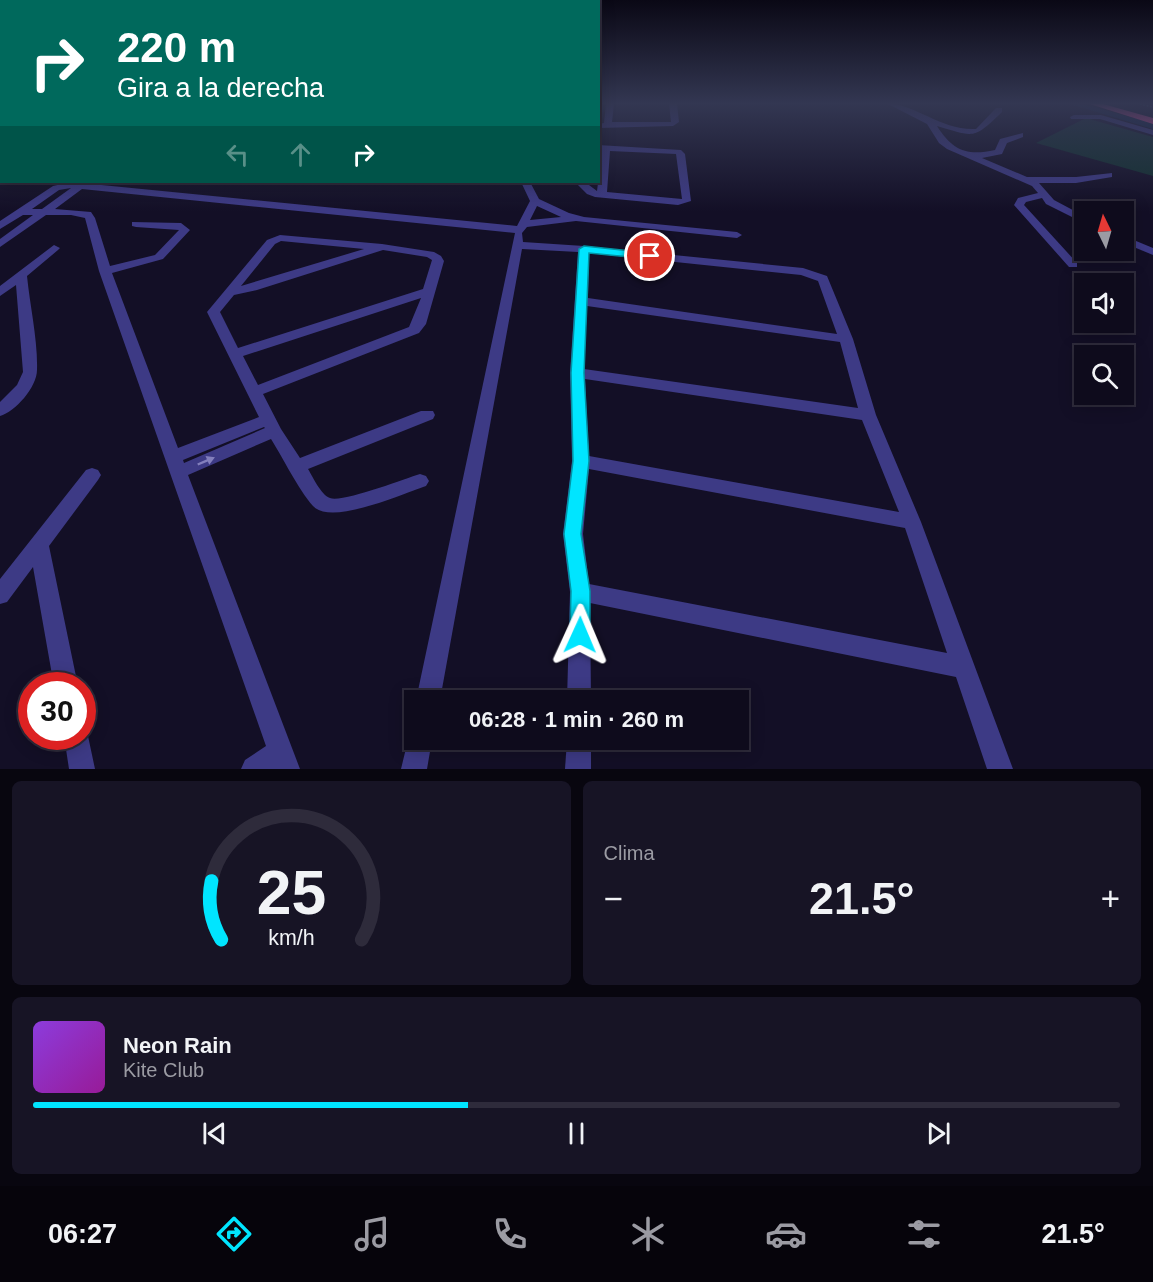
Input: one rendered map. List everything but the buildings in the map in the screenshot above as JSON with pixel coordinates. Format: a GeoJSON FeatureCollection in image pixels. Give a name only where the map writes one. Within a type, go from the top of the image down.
{"type":"FeatureCollection","features":[{"type":"Feature","properties":{"kind":"street"},"geometry":{"type":"LineString","coordinates":[[942,140],[945,144],[1035,184],[1050,202],[1074,215]]}},
{"type":"Feature","properties":{"kind":"street"},"geometry":{"type":"LineString","coordinates":[[974,157],[999,152],[1003,141],[1006,140]]}},
{"type":"Feature","properties":{"kind":"street"},"geometry":{"type":"LineString","coordinates":[[581,183],[590,192],[602,195],[686,201],[681,154],[678,152],[602,149],[602,195]]}},
{"type":"Feature","properties":{"kind":"street"},"geometry":{"type":"LineString","coordinates":[[1027,180],[1076,180],[1109,175]]}},
{"type":"Feature","properties":{"kind":"street"},"geometry":{"type":"LineString","coordinates":[[526,183],[535,201],[565,215],[584,220]]}},
{"type":"Feature","properties":{"kind":"street"},"geometry":{"type":"LineString","coordinates":[[0,244],[81,185]]}},
{"type":"Feature","properties":{"kind":"street"},"geometry":{"type":"LineString","coordinates":[[0,226],[56,188],[81,185],[520,233],[584,249],[802,272],[823,279],[846,339],[868,415],[912,522],[1000,769]]}},
{"type":"Feature","properties":{"kind":"street"},"geometry":{"type":"LineString","coordinates":[[1044,195],[1022,200],[1019,205],[1073,266]]}},
{"type":"Feature","properties":{"kind":"street"},"geometry":{"type":"LineString","coordinates":[[430,690],[520,233],[535,201]]}},
{"type":"Feature","properties":{"kind":"street"},"geometry":{"type":"LineString","coordinates":[[21,212],[87,214],[104,267],[283,760],[254,769]]}},
{"type":"Feature","properties":{"kind":"street"},"geometry":{"type":"LineString","coordinates":[[520,233],[543,221],[584,220],[737,235]]}},
{"type":"Feature","properties":{"kind":"street"},"geometry":{"type":"LineString","coordinates":[[104,267],[159,257],[167,251],[184,228],[136,224]]}},
{"type":"Feature","properties":{"kind":"street"},"geometry":{"type":"LineString","coordinates":[[253,392],[414,330],[420,324],[437,258],[430,254],[382,247],[280,238],[271,242],[213,312],[253,392],[271,425],[320,502],[331,507],[349,504],[420,481]]}},
{"type":"Feature","properties":{"kind":"street"},"geometry":{"type":"LineString","coordinates":[[1134,243],[1153,252]]}},
{"type":"Feature","properties":{"kind":"street"},"geometry":{"type":"LineString","coordinates":[[228,292],[253,287],[382,247]]}},
{"type":"Feature","properties":{"kind":"street"},"geometry":{"type":"LineString","coordinates":[[0,292],[54,248]]}},
{"type":"Feature","properties":{"kind":"street"},"geometry":{"type":"LineString","coordinates":[[579,690],[580,591],[573,534],[581,461],[577,373],[584,249]]}},
{"type":"Feature","properties":{"kind":"street"},"geometry":{"type":"LineString","coordinates":[[0,411],[23,389],[30,372],[21,274]]}},
{"type":"Feature","properties":{"kind":"street"},"geometry":{"type":"LineString","coordinates":[[234,354],[429,291]]}},
{"type":"Feature","properties":{"kind":"street"},"geometry":{"type":"LineString","coordinates":[[580,301],[846,339]]}},
{"type":"Feature","properties":{"kind":"street"},"geometry":{"type":"LineString","coordinates":[[577,373],[868,415]]}},
{"type":"Feature","properties":{"kind":"street"},"geometry":{"type":"LineString","coordinates":[[297,466],[427,415]]}},
{"type":"Feature","properties":{"kind":"street"},"geometry":{"type":"LineString","coordinates":[[176,464],[271,425]]}},
{"type":"Feature","properties":{"kind":"street"},"geometry":{"type":"LineString","coordinates":[[581,461],[912,522]]}},
{"type":"Feature","properties":{"kind":"street"},"geometry":{"type":"LineString","coordinates":[[0,595],[92,475]]}},
{"type":"Feature","properties":{"kind":"street"},"geometry":{"type":"LineString","coordinates":[[39,544],[63,672]]}},
{"type":"Feature","properties":{"kind":"street"},"geometry":{"type":"LineString","coordinates":[[580,591],[962,667]]}},
{"type":"Feature","properties":{"kind":"street"},"geometry":{"type":"LineString","coordinates":[[79,750],[82,769]]}},
{"type":"Feature","properties":{"kind":"street"},"geometry":{"type":"LineString","coordinates":[[414,769],[418,750]]}},
{"type":"Feature","properties":{"kind":"street"},"geometry":{"type":"LineString","coordinates":[[578,769],[579,750]]}},
{"type":"Feature","properties":{"kind":"green space"},"geometry":{"type":"Polygon","coordinates":[[[1042,140],[1153,140],[1153,176],[1036,143],[1042,140]]]}},
{"type":"Feature","properties":{"kind":"route"},"geometry":{"type":"LineString","coordinates":[[580,635],[580,591],[573,534],[581,461],[577,373],[584,249],[650,256]]}}]}
